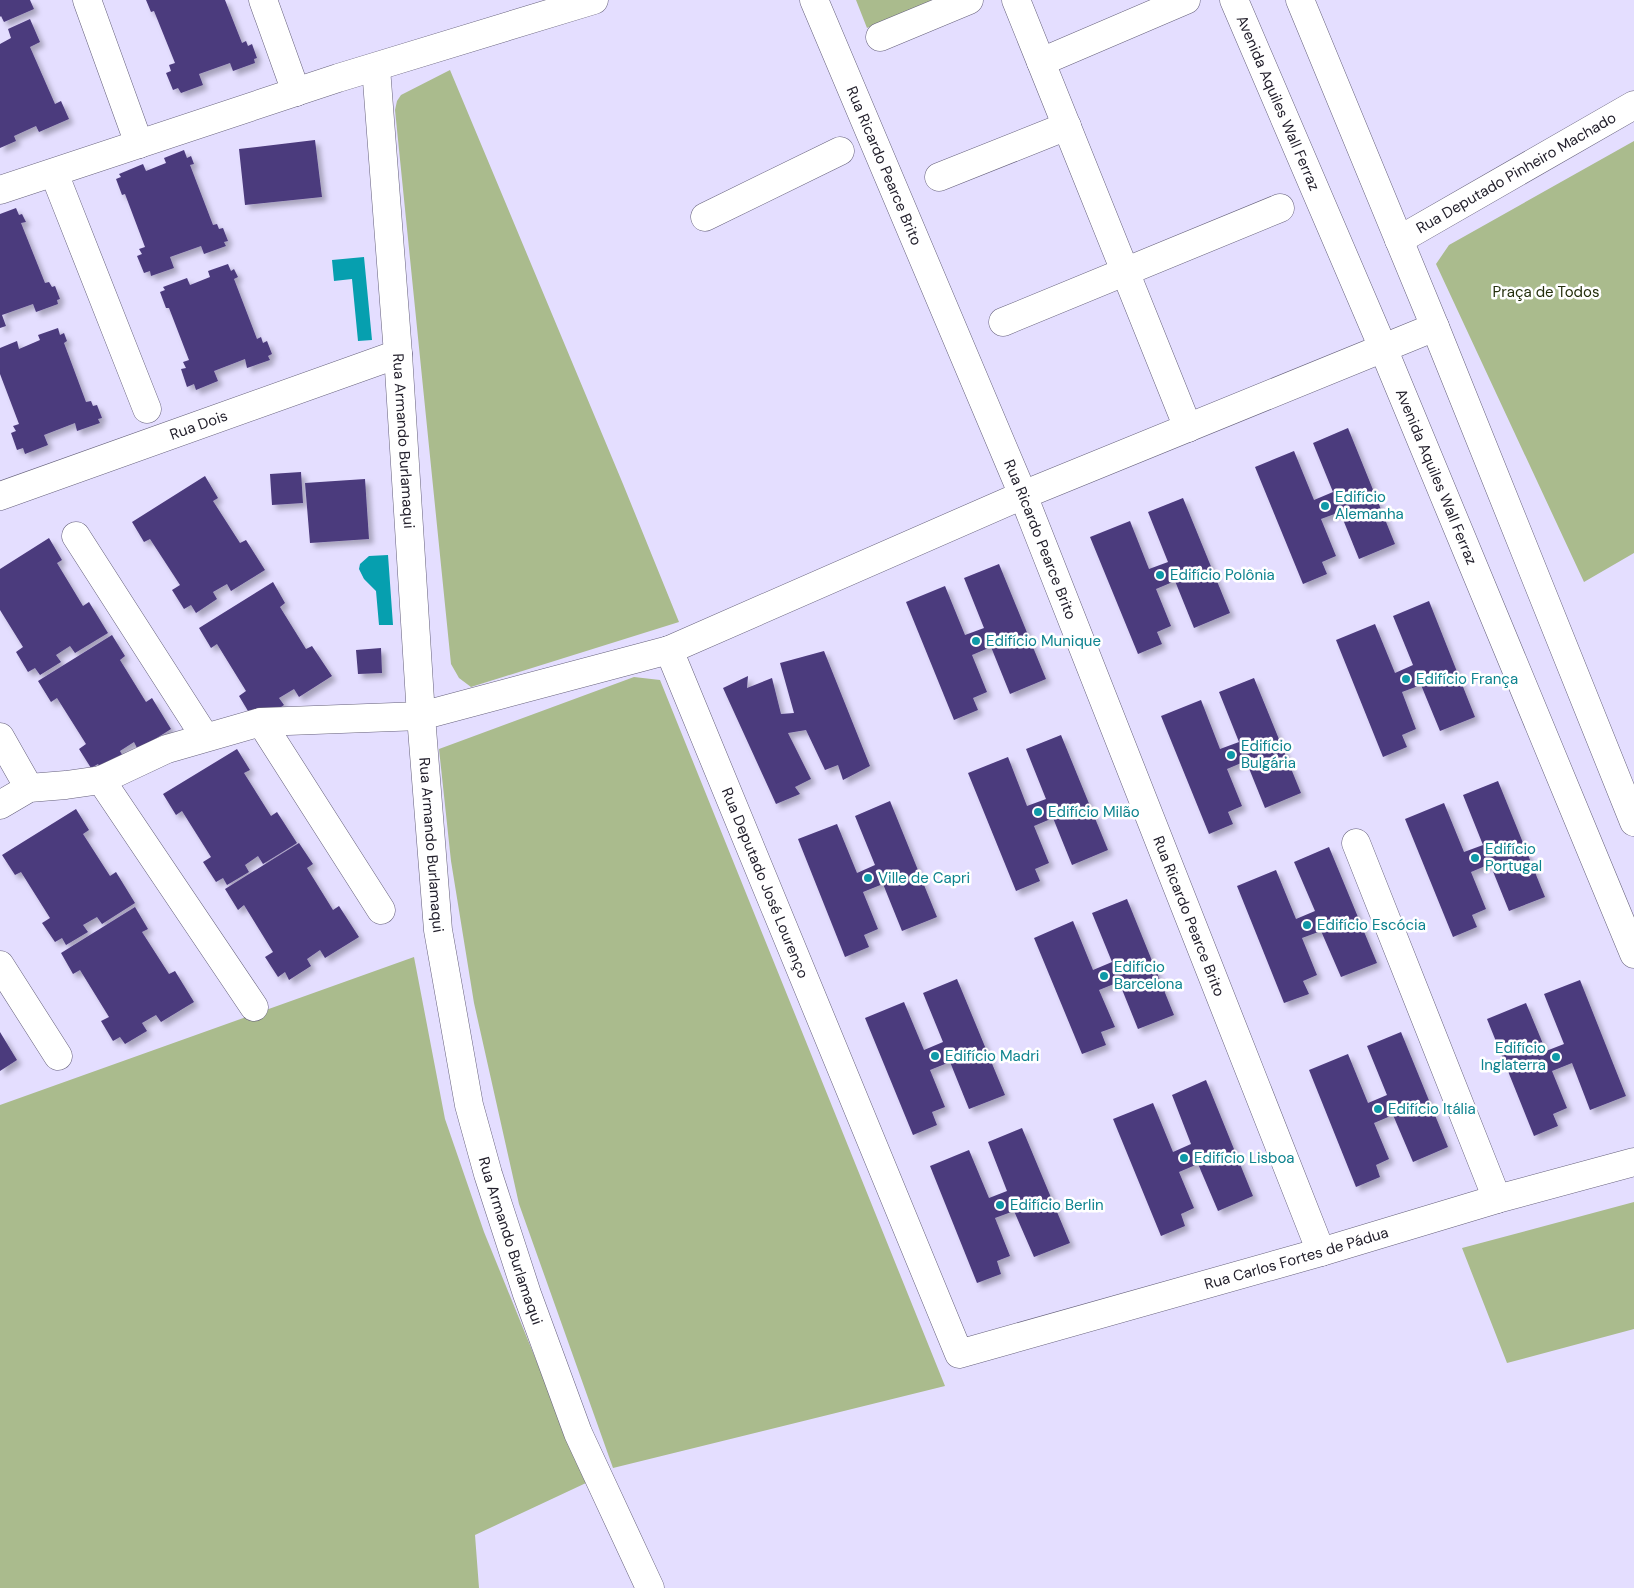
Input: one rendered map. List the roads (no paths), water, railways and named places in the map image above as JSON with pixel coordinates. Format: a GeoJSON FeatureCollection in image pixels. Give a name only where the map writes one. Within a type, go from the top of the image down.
{"type":"FeatureCollection","features":[{"type":"Feature","properties":{"kind":"street"},"geometry":{"type":"LineString","coordinates":[[87,0],[139,144]]}},
{"type":"Feature","properties":{"kind":"street"},"geometry":{"type":"LineString","coordinates":[[263,0],[296,92]]}},
{"type":"Feature","properties":{"kind":"street"},"geometry":{"type":"LineString","coordinates":[[0,190],[296,92],[594,0]]}},
{"type":"Feature","properties":{"kind":"street","name":"Rua Ricardo Pearce Brito"},"geometry":{"type":"LineString","coordinates":[[814,0],[1023,495],[1321,1252]]}},
{"type":"Feature","properties":{"kind":"street"},"geometry":{"type":"LineString","coordinates":[[880,37],[969,0]]}},
{"type":"Feature","properties":{"kind":"street"},"geometry":{"type":"LineString","coordinates":[[1016,0],[1188,428]]}},
{"type":"Feature","properties":{"kind":"street"},"geometry":{"type":"LineString","coordinates":[[1041,62],[1186,0]]}},
{"type":"Feature","properties":{"kind":"street","name":"Avenida Aquiles Wall Ferraz"},"geometry":{"type":"LineString","coordinates":[[1234,0],[1384,348],[1634,954]]}},
{"type":"Feature","properties":{"kind":"street"},"geometry":{"type":"LineString","coordinates":[[1300,0],[1435,327],[1634,822]]}},
{"type":"Feature","properties":{"kind":"street","name":"Rua Armando Burlamaqui"},"geometry":{"type":"LineString","coordinates":[[376,68],[398,354],[421,716],[438,930],[469,1105],[488,1174],[527,1294],[578,1433],[650,1588]]}},
{"type":"Feature","properties":{"kind":"street","name":"Rua Deputado Pinheiro Machado"},"geometry":{"type":"LineString","coordinates":[[1399,240],[1634,105]]}},
{"type":"Feature","properties":{"kind":"street"},"geometry":{"type":"LineString","coordinates":[[939,177],[1067,126]]}},
{"type":"Feature","properties":{"kind":"street"},"geometry":{"type":"LineString","coordinates":[[705,216],[840,151]]}},
{"type":"Feature","properties":{"kind":"street"},"geometry":{"type":"LineString","coordinates":[[54,173],[148,409]]}},
{"type":"Feature","properties":{"kind":"street"},"geometry":{"type":"LineString","coordinates":[[1003,322],[1280,208]]}},
{"type":"Feature","properties":{"kind":"street"},"geometry":{"type":"LineString","coordinates":[[0,805],[29,788],[101,780],[167,749],[261,722],[421,716],[669,650],[1023,495],[1435,327]]}},
{"type":"Feature","properties":{"kind":"street","name":"Rua Dois"},"geometry":{"type":"LineString","coordinates":[[0,496],[398,354]]}},
{"type":"Feature","properties":{"kind":"street"},"geometry":{"type":"LineString","coordinates":[[76,536],[205,737]]}},
{"type":"Feature","properties":{"kind":"street","name":"Rua Deputado José Lourenço"},"geometry":{"type":"LineString","coordinates":[[669,650],[959,1354]]}},
{"type":"Feature","properties":{"kind":"street"},"geometry":{"type":"LineString","coordinates":[[261,722],[381,910]]}},
{"type":"Feature","properties":{"kind":"street"},"geometry":{"type":"LineString","coordinates":[[0,737],[29,788]]}},
{"type":"Feature","properties":{"kind":"street"},"geometry":{"type":"LineString","coordinates":[[101,780],[254,1007]]}},
{"type":"Feature","properties":{"kind":"street"},"geometry":{"type":"LineString","coordinates":[[1356,843],[1495,1193]]}},
{"type":"Feature","properties":{"kind":"street"},"geometry":{"type":"LineString","coordinates":[[0,965],[58,1056]]}},
{"type":"Feature","properties":{"kind":"street","name":"Rua Carlos Fortes de Pádua"},"geometry":{"type":"LineString","coordinates":[[959,1354],[1321,1252],[1495,1193],[1634,1162]]}},
{"type":"Feature","properties":{"kind":"place","name":"Edifício Alemanha"},"geometry":{"type":"Point","coordinates":[1325,506]}},
{"type":"Feature","properties":{"kind":"place","name":"Edifício Polônia"},"geometry":{"type":"Point","coordinates":[1160,575]}},
{"type":"Feature","properties":{"kind":"place","name":"Edifício Munique"},"geometry":{"type":"Point","coordinates":[976,641]}},
{"type":"Feature","properties":{"kind":"place","name":"Edifício França"},"geometry":{"type":"Point","coordinates":[1406,679]}},
{"type":"Feature","properties":{"kind":"place","name":"Edifício Bulgária"},"geometry":{"type":"Point","coordinates":[1231,755]}},
{"type":"Feature","properties":{"kind":"place","name":"Edifício Milão"},"geometry":{"type":"Point","coordinates":[1038,812]}},
{"type":"Feature","properties":{"kind":"place","name":"Edifício Portugal"},"geometry":{"type":"Point","coordinates":[1475,858]}},
{"type":"Feature","properties":{"kind":"place","name":"Ville de Capri"},"geometry":{"type":"Point","coordinates":[868,878]}},
{"type":"Feature","properties":{"kind":"place","name":"Edifício Escócia"},"geometry":{"type":"Point","coordinates":[1307,925]}},
{"type":"Feature","properties":{"kind":"place","name":"Edifício Barcelona"},"geometry":{"type":"Point","coordinates":[1104,976]}},
{"type":"Feature","properties":{"kind":"place","name":"Edifício Madri"},"geometry":{"type":"Point","coordinates":[935,1056]}},
{"type":"Feature","properties":{"kind":"place","name":"Edifício Inglaterra"},"geometry":{"type":"Point","coordinates":[1556,1057]}},
{"type":"Feature","properties":{"kind":"place","name":"Edifício Itália"},"geometry":{"type":"Point","coordinates":[1378,1109]}},
{"type":"Feature","properties":{"kind":"place","name":"Edifício Lisboa"},"geometry":{"type":"Point","coordinates":[1184,1158]}},
{"type":"Feature","properties":{"kind":"place","name":"Edifício Berlin"},"geometry":{"type":"Point","coordinates":[1000,1205]}},
{"type":"Feature","properties":{"kind":"park label","name":"Praça de Todos"},"geometry":{"type":"Point","coordinates":[1546,292]}}]}
